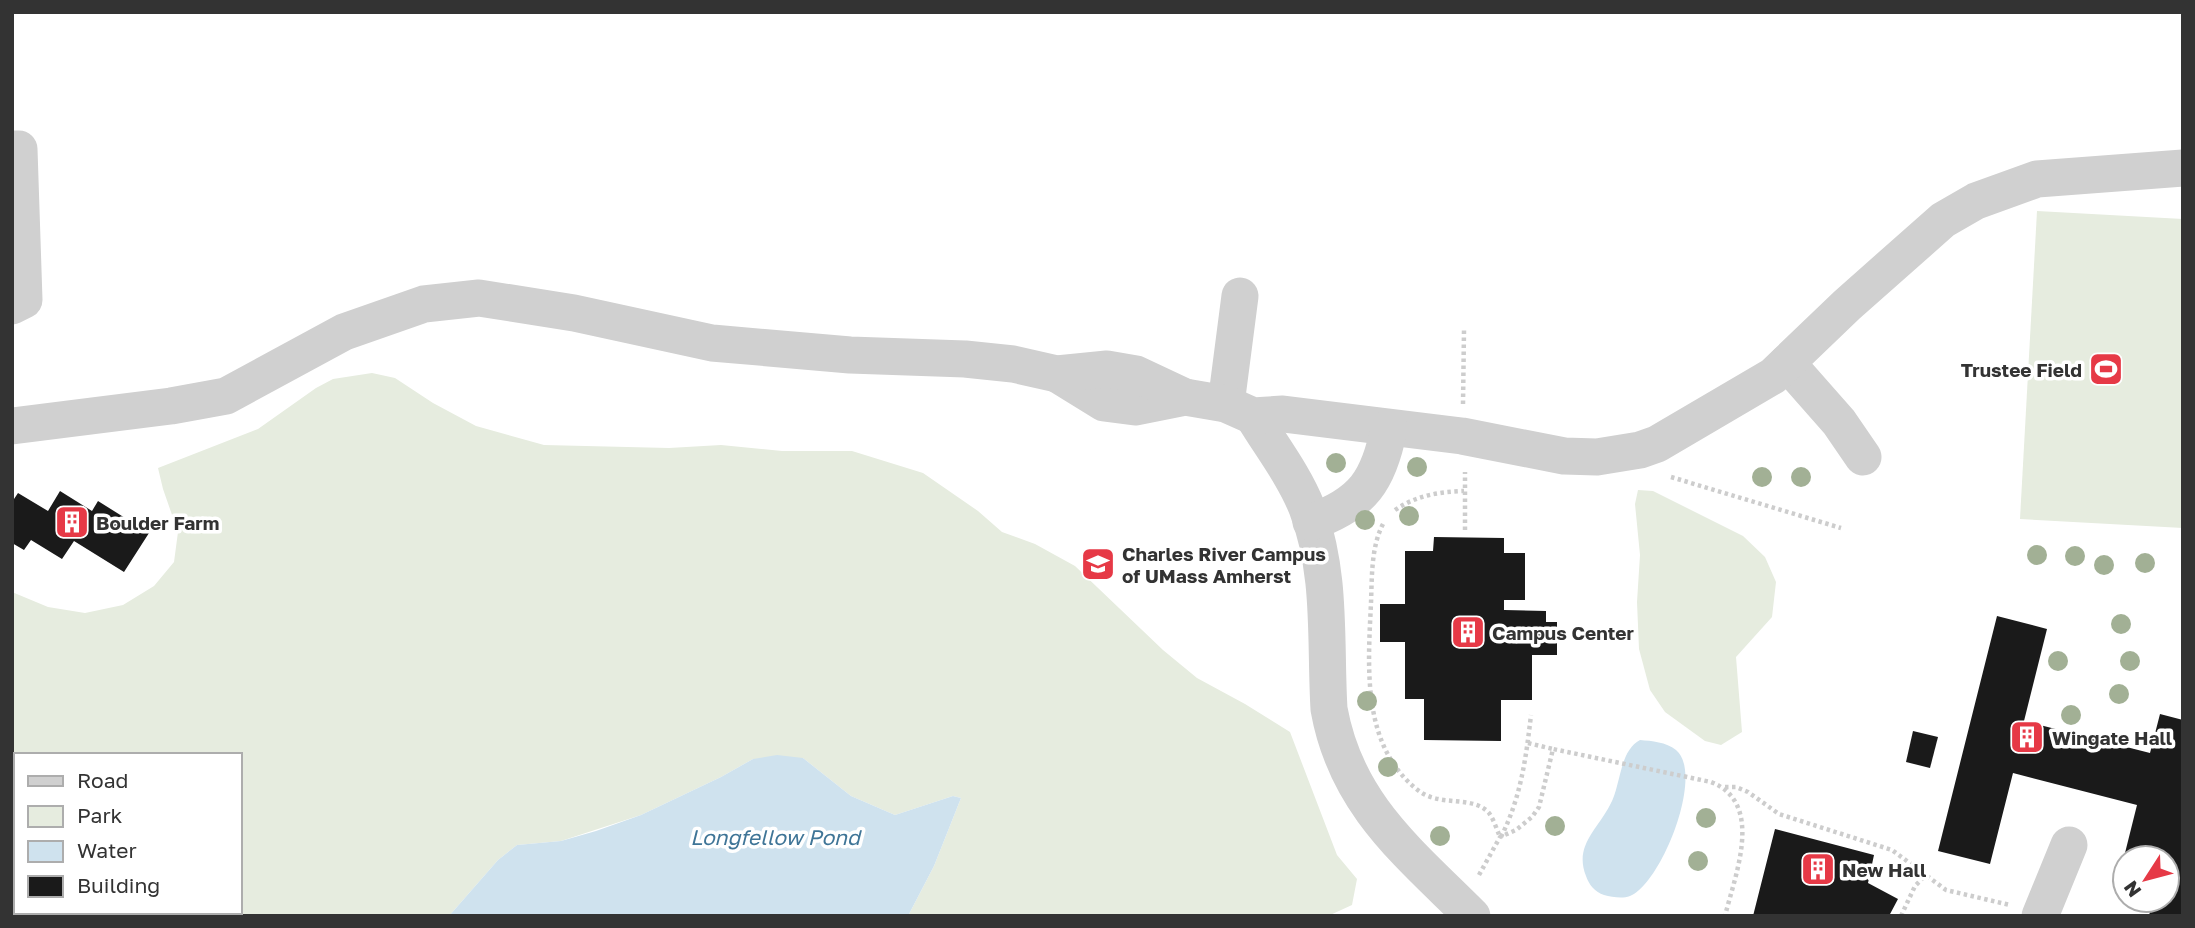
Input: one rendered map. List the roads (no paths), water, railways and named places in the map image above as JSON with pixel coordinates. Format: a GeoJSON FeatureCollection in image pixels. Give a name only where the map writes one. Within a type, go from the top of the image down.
{"type":"FeatureCollection","features":[{"type":"Feature","properties":{"kind":"lane"},"geometry":{"type":"LineString","coordinates":[[12,149],[19,149],[24,300],[12,306]]}},
{"type":"Feature","properties":{"kind":"lane"},"geometry":{"type":"LineString","coordinates":[[12,426],[171,406],[226,396],[344,332],[424,304],[478,298],[574,313],[712,343],[850,355],[965,359],[1013,364],[1057,374],[1107,369],[1136,374],[1185,397],[1240,410],[1462,436],[1564,456],[1597,457],[1630,452],[1657,444],[1773,376],[1847,305],[1943,220],[1976,201],[2037,179],[2183,168]]}},
{"type":"Feature","properties":{"kind":"lane"},"geometry":{"type":"LineString","coordinates":[[1240,296],[1240,410],[1290,474],[1311,522],[1325,578],[1329,709],[1349,775],[1366,805],[1384,827],[1468,912]]}},
{"type":"Feature","properties":{"kind":"lane"},"geometry":{"type":"LineString","coordinates":[[1787,362],[1839,422],[1863,457]]}},
{"type":"Feature","properties":{"kind":"lane"},"geometry":{"type":"LineString","coordinates":[[1311,522],[1332,515],[1361,495],[1382,462],[1389,428]]}},
{"type":"Feature","properties":{"kind":"lane"},"geometry":{"type":"LineString","coordinates":[[2040,914],[2069,845]]}},
{"type":"Feature","properties":{"kind":"water"},"geometry":{"type":"Polygon","coordinates":[[[1640,740],[1654,741],[1676,750],[1684,763],[1685,781],[1676,828],[1666,851],[1642,887],[1630,896],[1620,898],[1604,895],[1591,885],[1586,876],[1583,856],[1589,839],[1614,797],[1624,760],[1633,745],[1640,740]]]}},
{"type":"Feature","properties":{"kind":"water","name":"Longfellow Pond"},"geometry":{"type":"Polygon","coordinates":[[[777,755],[803,758],[851,796],[895,815],[953,796],[961,798],[934,866],[908,916],[449,916],[498,860],[517,845],[561,841],[596,831],[641,815],[753,759],[777,755]]]}},
{"type":"Feature","properties":{"kind":"place","name":"Trustee Field"},"geometry":{"type":"Point","coordinates":[2106,369]}},
{"type":"Feature","properties":{"kind":"place","name":"Boulder Farm"},"geometry":{"type":"Point","coordinates":[72,522]}},
{"type":"Feature","properties":{"kind":"place","name":"Charles River Campus of UMass Amherst"},"geometry":{"type":"Point","coordinates":[1098,564]}},
{"type":"Feature","properties":{"kind":"place","name":"Campus Center"},"geometry":{"type":"Point","coordinates":[1468,632]}},
{"type":"Feature","properties":{"kind":"place","name":"Wingate Hall"},"geometry":{"type":"Point","coordinates":[2027,737]}},
{"type":"Feature","properties":{"kind":"place","name":"New Hall"},"geometry":{"type":"Point","coordinates":[1818,869]}}]}
